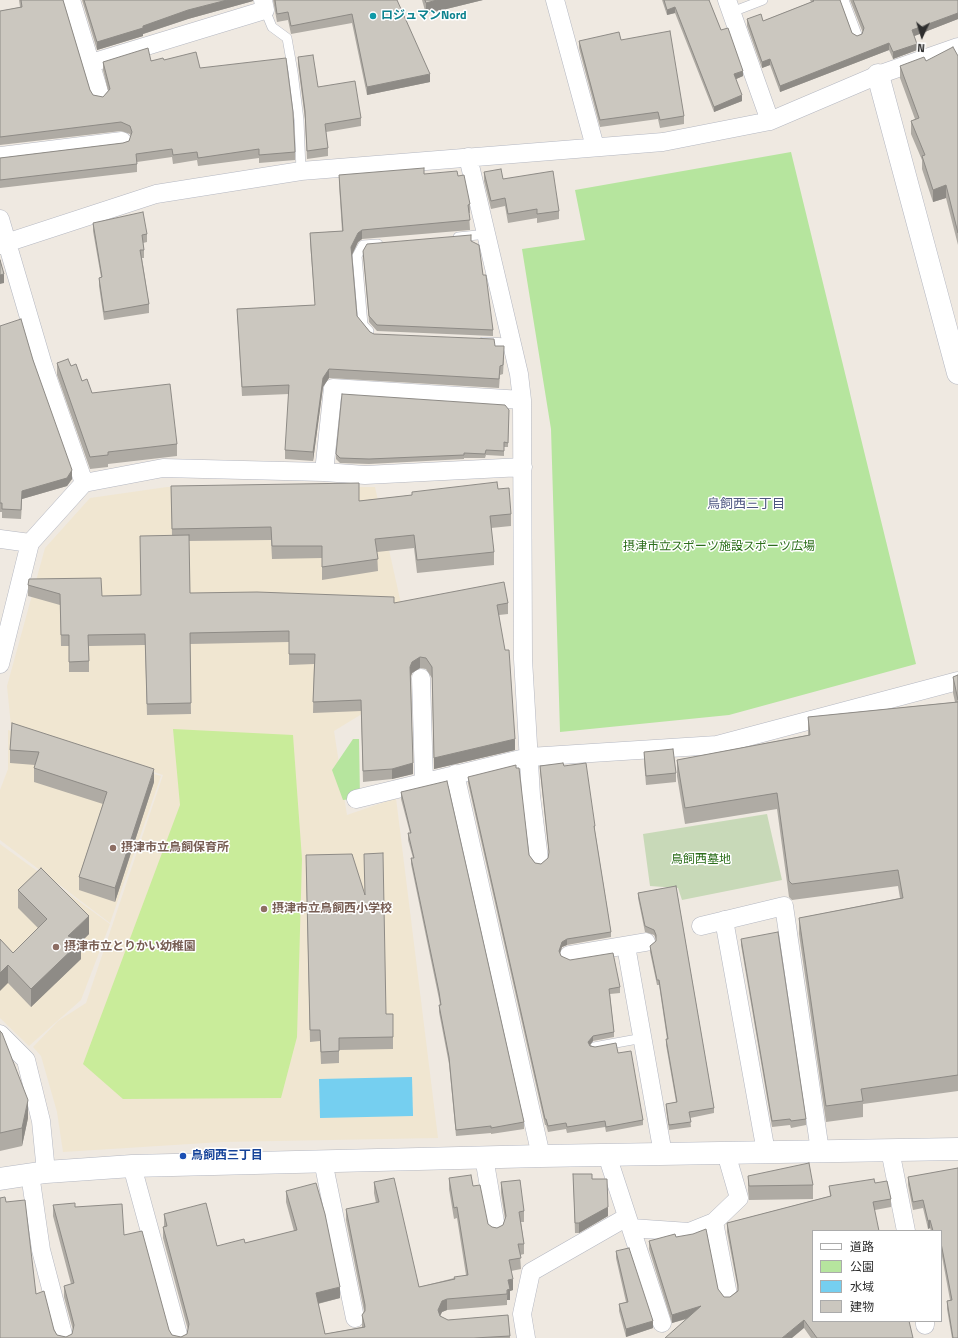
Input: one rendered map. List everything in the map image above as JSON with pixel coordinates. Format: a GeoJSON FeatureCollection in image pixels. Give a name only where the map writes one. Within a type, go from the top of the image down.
{"type":"FeatureCollection","features":[{"type":"Feature","properties":{"kind":"street"},"geometry":{"type":"LineString","coordinates":[[71,0],[100,94]]}},
{"type":"Feature","properties":{"kind":"street"},"geometry":{"type":"LineString","coordinates":[[555,0],[595,147]]}},
{"type":"Feature","properties":{"kind":"street"},"geometry":{"type":"LineString","coordinates":[[91,63],[264,5]]}},
{"type":"Feature","properties":{"kind":"street"},"geometry":{"type":"LineString","coordinates":[[729,6],[770,121]]}},
{"type":"Feature","properties":{"kind":"street"},"geometry":{"type":"LineString","coordinates":[[4,244],[156,194],[301,171],[663,142],[770,121],[878,75],[958,47]]}},
{"type":"Feature","properties":{"kind":"street"},"geometry":{"type":"LineString","coordinates":[[878,75],[958,373]]}},
{"type":"Feature","properties":{"kind":"street"},"geometry":{"type":"LineString","coordinates":[[0,156],[122,141]]}},
{"type":"Feature","properties":{"kind":"street"},"geometry":{"type":"LineString","coordinates":[[468,157],[519,374],[522,400],[523,659],[531,796],[539,859]]}},
{"type":"Feature","properties":{"kind":"street"},"geometry":{"type":"LineString","coordinates":[[0,219],[4,244],[43,365],[84,483]]}},
{"type":"Feature","properties":{"kind":"street"},"geometry":{"type":"LineString","coordinates":[[324,472],[333,388],[522,400]]}},
{"type":"Feature","properties":{"kind":"street"},"geometry":{"type":"LineString","coordinates":[[0,664],[30,544],[84,483],[163,468],[324,472],[365,475],[523,467]]}},
{"type":"Feature","properties":{"kind":"street"},"geometry":{"type":"LineString","coordinates":[[0,539],[30,544]]}},
{"type":"Feature","properties":{"kind":"street"},"geometry":{"type":"LineString","coordinates":[[421,678],[424,782]]}},
{"type":"Feature","properties":{"kind":"street"},"geometry":{"type":"LineString","coordinates":[[356,799],[529,756],[717,745],[958,681]]}},
{"type":"Feature","properties":{"kind":"street"},"geometry":{"type":"LineString","coordinates":[[455,774],[541,1156]]}},
{"type":"Feature","properties":{"kind":"street"},"geometry":{"type":"LineString","coordinates":[[700,926],[784,906],[820,1151]]}},
{"type":"Feature","properties":{"kind":"street"},"geometry":{"type":"LineString","coordinates":[[724,920],[766,1152]]}},
{"type":"Feature","properties":{"kind":"street"},"geometry":{"type":"LineString","coordinates":[[569,955],[646,942]]}},
{"type":"Feature","properties":{"kind":"street"},"geometry":{"type":"LineString","coordinates":[[626,946],[663,1154]]}},
{"type":"Feature","properties":{"kind":"street"},"geometry":{"type":"LineString","coordinates":[[0,1034],[26,1060],[41,1121],[38,1173],[41,1250],[64,1338]]}},
{"type":"Feature","properties":{"kind":"street"},"geometry":{"type":"LineString","coordinates":[[0,1179],[38,1173],[132,1166],[484,1157],[958,1149]]}},
{"type":"Feature","properties":{"kind":"street"},"geometry":{"type":"LineString","coordinates":[[890,1150],[906,1230]]}},
{"type":"Feature","properties":{"kind":"street"},"geometry":{"type":"LineString","coordinates":[[526,1338],[514,1315],[531,1272],[629,1222],[689,1232],[714,1222],[738,1198],[726,1153]]}},
{"type":"Feature","properties":{"kind":"street"},"geometry":{"type":"LineString","coordinates":[[607,1155],[662,1323]]}},
{"type":"Feature","properties":{"kind":"street"},"geometry":{"type":"LineString","coordinates":[[484,1157],[496,1228]]}},
{"type":"Feature","properties":{"kind":"street"},"geometry":{"type":"LineString","coordinates":[[324,1161],[355,1318]]}},
{"type":"Feature","properties":{"kind":"street"},"geometry":{"type":"LineString","coordinates":[[132,1166],[179,1338]]}},
{"type":"Feature","properties":{"kind":"street"},"geometry":{"type":"LineString","coordinates":[[714,1222],[728,1294]]}},
{"type":"Feature","properties":{"kind":"lane"},"geometry":{"type":"LineString","coordinates":[[729,6],[763,0]]}},
{"type":"Feature","properties":{"kind":"lane"},"geometry":{"type":"LineString","coordinates":[[844,0],[858,37]]}},
{"type":"Feature","properties":{"kind":"lane"},"geometry":{"type":"LineString","coordinates":[[264,5],[272,27],[287,38],[299,120],[301,171]]}},
{"type":"Feature","properties":{"kind":"lane"},"geometry":{"type":"LineString","coordinates":[[448,238],[486,234]]}},
{"type":"Feature","properties":{"kind":"lane"},"geometry":{"type":"LineString","coordinates":[[374,337],[362,325],[357,256],[363,245],[386,243]]}},
{"type":"Feature","properties":{"kind":"lane"},"geometry":{"type":"LineString","coordinates":[[474,342],[512,344]]}},
{"type":"Feature","properties":{"kind":"lane"},"geometry":{"type":"LineString","coordinates":[[594,1047],[643,1038]]}},
{"type":"Feature","properties":{"kind":"shaded area","name":"摂津市立鳥飼西小学校"},"geometry":{"type":"Polygon","coordinates":[[[167,487],[375,487],[408,635],[406,687],[334,731],[347,815],[396,798],[438,1138],[222,1142],[63,1152],[57,1112],[41,1056],[33,1047],[58,1021],[86,1003],[163,775],[11,726],[7,686],[45,548],[90,498],[167,487]]]}},
{"type":"Feature","properties":{"kind":"shaded area"},"geometry":{"type":"Polygon","coordinates":[[[8,730],[161,776],[110,923],[0,840],[0,790],[8,769],[8,730]]]}},
{"type":"Feature","properties":{"kind":"shaded area"},"geometry":{"type":"Polygon","coordinates":[[[0,844],[110,924],[81,1000],[29,1046],[0,1018],[0,844]]]}},
{"type":"Feature","properties":{"kind":"green space","name":"摂津市立スポーツ施設スポーツ広場"},"geometry":{"type":"Polygon","coordinates":[[[791,152],[916,664],[729,715],[560,732],[551,429],[522,249],[585,240],[575,190],[791,152]]]}},
{"type":"Feature","properties":{"kind":"green space"},"geometry":{"type":"Polygon","coordinates":[[[173,729],[293,735],[302,859],[297,1037],[281,1098],[123,1099],[83,1064],[180,805],[173,729]]]}},
{"type":"Feature","properties":{"kind":"green space"},"geometry":{"type":"Polygon","coordinates":[[[353,739],[359,739],[360,798],[343,800],[332,770],[353,739]]]}},
{"type":"Feature","properties":{"kind":"green space","name":"鳥飼西墓地"},"geometry":{"type":"Polygon","coordinates":[[[767,814],[782,880],[682,900],[678,888],[650,886],[643,834],[767,814]]]}},
{"type":"Feature","properties":{"kind":"water"},"geometry":{"type":"Polygon","coordinates":[[[412,1077],[413,1116],[320,1118],[319,1079],[412,1077]]]}},
{"type":"Feature","properties":{"kind":"building"},"geometry":{"type":"Polygon","coordinates":[[[21,0],[63,0],[90,90],[93,95],[103,97],[110,89],[103,62],[148,48],[151,61],[163,58],[164,60],[196,52],[200,68],[286,58],[293,112],[295,152],[259,155],[259,149],[198,158],[197,152],[173,155],[172,149],[136,154],[137,164],[0,180],[0,158],[123,143],[129,141],[132,132],[130,126],[121,122],[0,137],[0,11],[22,7],[21,0]]]}},
{"type":"Feature","properties":{"kind":"building"},"geometry":{"type":"Polygon","coordinates":[[[84,0],[227,0],[188,10],[143,26],[143,28],[97,42],[84,0]]]}},
{"type":"Feature","properties":{"kind":"building"},"geometry":{"type":"Polygon","coordinates":[[[275,0],[397,0],[430,74],[367,87],[352,14],[291,26],[288,12],[277,14],[275,0]]]}},
{"type":"Feature","properties":{"kind":"building"},"geometry":{"type":"Polygon","coordinates":[[[425,0],[437,0],[426,3],[425,0]]]}},
{"type":"Feature","properties":{"kind":"building"},"geometry":{"type":"Polygon","coordinates":[[[664,0],[709,0],[721,30],[728,28],[743,71],[734,74],[742,95],[714,107],[675,7],[667,10],[664,0]]]}},
{"type":"Feature","properties":{"kind":"building"},"geometry":{"type":"Polygon","coordinates":[[[813,0],[840,0],[852,33],[857,36],[862,34],[864,28],[853,0],[958,0],[958,13],[912,30],[917,44],[893,52],[889,43],[780,86],[770,59],[762,62],[747,19],[761,14],[763,21],[814,1],[813,0]]]}},
{"type":"Feature","properties":{"kind":"building"},"geometry":{"type":"Polygon","coordinates":[[[670,31],[684,116],[660,120],[658,112],[600,120],[579,41],[619,32],[621,40],[670,31]]]}},
{"type":"Feature","properties":{"kind":"building"},"geometry":{"type":"Polygon","coordinates":[[[953,47],[958,56],[958,233],[946,185],[933,190],[922,156],[925,155],[911,121],[919,118],[900,66],[924,57],[926,61],[953,47]]]}},
{"type":"Feature","properties":{"kind":"building"},"geometry":{"type":"Polygon","coordinates":[[[313,55],[318,87],[355,81],[361,118],[325,124],[328,148],[307,151],[305,111],[298,57],[313,55]]]}},
{"type":"Feature","properties":{"kind":"building"},"geometry":{"type":"Polygon","coordinates":[[[424,168],[424,174],[457,171],[458,176],[464,175],[470,204],[468,205],[470,220],[362,230],[358,233],[351,247],[357,316],[370,332],[374,334],[494,339],[495,346],[504,346],[503,365],[500,366],[499,379],[329,369],[323,378],[313,452],[285,450],[289,385],[242,387],[237,309],[315,305],[310,233],[343,231],[339,175],[424,168]]]}},
{"type":"Feature","properties":{"kind":"building"},"geometry":{"type":"Polygon","coordinates":[[[501,169],[503,179],[553,171],[559,211],[537,214],[537,209],[508,214],[505,198],[491,201],[484,172],[501,169]]]}},
{"type":"Feature","properties":{"kind":"building"},"geometry":{"type":"Polygon","coordinates":[[[143,212],[147,234],[142,235],[144,250],[140,250],[149,304],[104,312],[99,278],[102,277],[93,223],[143,212]]]}},
{"type":"Feature","properties":{"kind":"building"},"geometry":{"type":"Polygon","coordinates":[[[471,235],[471,241],[479,245],[483,275],[486,275],[493,330],[377,325],[369,316],[363,251],[367,244],[471,235]]]}},
{"type":"Feature","properties":{"kind":"building"},"geometry":{"type":"Polygon","coordinates":[[[0,260],[4,274],[0,275],[0,260]]]}},
{"type":"Feature","properties":{"kind":"building"},"geometry":{"type":"Polygon","coordinates":[[[21,319],[33,360],[72,470],[67,478],[22,491],[21,510],[2,509],[2,503],[0,503],[0,326],[21,319]]]}},
{"type":"Feature","properties":{"kind":"building"},"geometry":{"type":"Polygon","coordinates":[[[68,359],[71,366],[76,364],[82,381],[87,379],[92,393],[170,384],[177,444],[108,452],[108,455],[90,457],[57,363],[68,359]]]}},
{"type":"Feature","properties":{"kind":"building"},"geometry":{"type":"Polygon","coordinates":[[[342,394],[505,405],[509,410],[508,443],[504,442],[504,451],[486,450],[485,454],[464,453],[464,455],[369,459],[340,458],[336,454],[342,394]]]}},
{"type":"Feature","properties":{"kind":"building"},"geometry":{"type":"Polygon","coordinates":[[[497,482],[498,489],[509,488],[511,514],[490,516],[494,552],[417,560],[414,535],[375,539],[378,559],[322,567],[322,546],[272,546],[271,527],[172,529],[171,486],[359,483],[359,501],[412,495],[412,492],[497,482]]]}},
{"type":"Feature","properties":{"kind":"building"},"geometry":{"type":"Polygon","coordinates":[[[189,535],[190,593],[257,592],[394,597],[394,603],[504,582],[508,603],[497,605],[505,650],[509,650],[515,739],[434,758],[432,667],[426,658],[420,657],[412,662],[410,667],[413,763],[392,769],[363,771],[361,700],[313,702],[315,654],[289,654],[289,631],[190,633],[191,703],[147,704],[145,634],[88,635],[89,661],[69,662],[69,635],[61,635],[60,594],[28,585],[29,579],[101,578],[102,596],[141,595],[140,536],[189,535]]]}},
{"type":"Feature","properties":{"kind":"building"},"geometry":{"type":"Polygon","coordinates":[[[958,675],[958,700],[953,677],[958,675]]]}},
{"type":"Feature","properties":{"kind":"building"},"geometry":{"type":"Polygon","coordinates":[[[958,702],[958,1075],[861,1089],[863,1101],[826,1106],[799,918],[903,898],[898,870],[792,884],[789,881],[777,793],[685,808],[677,760],[810,735],[808,717],[958,702]]]}},
{"type":"Feature","properties":{"kind":"building","name":"摂津市立鳥飼保育所"},"geometry":{"type":"Polygon","coordinates":[[[12,723],[154,769],[115,888],[79,877],[107,792],[34,768],[39,752],[10,750],[12,723]]]}},
{"type":"Feature","properties":{"kind":"building"},"geometry":{"type":"Polygon","coordinates":[[[673,749],[676,773],[646,776],[644,752],[673,749]]]}},
{"type":"Feature","properties":{"kind":"building"},"geometry":{"type":"Polygon","coordinates":[[[563,763],[564,766],[586,763],[594,826],[611,932],[567,939],[562,942],[559,951],[561,956],[570,960],[613,953],[620,987],[609,989],[614,1032],[593,1036],[588,1042],[590,1046],[595,1047],[616,1043],[618,1053],[631,1051],[643,1120],[606,1127],[605,1121],[567,1127],[566,1123],[548,1126],[545,1119],[468,777],[516,765],[516,768],[519,768],[529,855],[535,863],[541,864],[548,858],[549,852],[540,766],[563,763]]]}},
{"type":"Feature","properties":{"kind":"building"},"geometry":{"type":"Polygon","coordinates":[[[447,781],[524,1122],[491,1128],[491,1126],[456,1130],[449,1057],[439,1005],[441,1005],[439,992],[411,858],[414,858],[408,833],[411,833],[401,792],[447,781]]]}},
{"type":"Feature","properties":{"kind":"building"},"geometry":{"type":"Polygon","coordinates":[[[383,853],[386,1014],[393,1014],[393,1037],[339,1038],[339,1051],[321,1052],[320,1030],[310,1030],[306,855],[352,854],[365,895],[364,854],[383,853]]]}},
{"type":"Feature","properties":{"kind":"building","name":"摂津市立とりかい幼稚園"},"geometry":{"type":"Polygon","coordinates":[[[41,868],[89,916],[68,936],[81,941],[31,989],[8,965],[0,973],[0,939],[13,953],[47,919],[18,890],[41,868]]]}},
{"type":"Feature","properties":{"kind":"building"},"geometry":{"type":"Polygon","coordinates":[[[676,886],[714,1108],[689,1112],[691,1122],[669,1125],[666,1104],[677,1102],[666,1039],[668,1039],[659,980],[657,980],[650,946],[656,941],[656,935],[654,930],[645,926],[638,893],[676,886]]]}},
{"type":"Feature","properties":{"kind":"building"},"geometry":{"type":"Polygon","coordinates":[[[778,932],[806,1119],[791,1121],[790,1119],[772,1121],[741,939],[778,932]]]}},
{"type":"Feature","properties":{"kind":"building"},"geometry":{"type":"Polygon","coordinates":[[[0,1031],[28,1100],[22,1128],[0,1133],[0,1031]]]}},
{"type":"Feature","properties":{"kind":"building"},"geometry":{"type":"Polygon","coordinates":[[[809,1163],[813,1185],[749,1186],[748,1176],[809,1163]]]}},
{"type":"Feature","properties":{"kind":"building"},"geometry":{"type":"Polygon","coordinates":[[[958,1168],[958,1338],[953,1338],[947,1301],[952,1300],[942,1248],[942,1230],[933,1230],[930,1220],[928,1221],[923,1200],[913,1202],[908,1177],[958,1168]]]}},
{"type":"Feature","properties":{"kind":"building"},"geometry":{"type":"Polygon","coordinates":[[[573,1174],[592,1174],[592,1179],[607,1179],[608,1207],[579,1223],[575,1223],[573,1174]]]}},
{"type":"Feature","properties":{"kind":"building"},"geometry":{"type":"Polygon","coordinates":[[[471,1175],[473,1186],[480,1185],[488,1224],[497,1228],[503,1225],[506,1216],[501,1182],[520,1180],[524,1211],[519,1212],[524,1244],[518,1244],[521,1258],[509,1260],[513,1279],[508,1280],[510,1289],[507,1290],[507,1294],[447,1299],[442,1301],[438,1310],[440,1316],[448,1320],[508,1315],[510,1336],[474,1338],[0,1338],[0,1198],[5,1197],[6,1202],[25,1200],[36,1294],[44,1291],[54,1330],[57,1335],[66,1337],[72,1334],[74,1325],[64,1286],[74,1283],[53,1205],[75,1203],[75,1207],[122,1204],[124,1235],[142,1231],[169,1330],[172,1335],[181,1337],[187,1334],[189,1324],[163,1227],[167,1226],[164,1214],[206,1203],[217,1246],[244,1239],[245,1243],[297,1230],[286,1191],[316,1183],[325,1214],[340,1287],[316,1293],[325,1334],[365,1327],[362,1315],[365,1311],[365,1305],[346,1209],[379,1202],[374,1182],[394,1178],[419,1287],[455,1279],[454,1277],[468,1275],[457,1207],[454,1208],[449,1178],[471,1175]]]}},
{"type":"Feature","properties":{"kind":"building"},"geometry":{"type":"Polygon","coordinates":[[[874,1179],[875,1183],[887,1181],[891,1199],[873,1202],[879,1230],[812,1230],[812,1322],[909,1322],[913,1338],[817,1338],[804,1320],[782,1338],[665,1338],[701,1306],[672,1315],[649,1241],[675,1234],[676,1237],[693,1234],[706,1229],[718,1289],[724,1297],[730,1297],[738,1291],[738,1285],[727,1223],[831,1196],[829,1186],[874,1179]]]}},
{"type":"Feature","properties":{"kind":"building"},"geometry":{"type":"Polygon","coordinates":[[[629,1248],[653,1321],[626,1329],[619,1304],[628,1302],[616,1251],[629,1248]]]}},
{"type":"Feature","properties":{"kind":"place","name":"ロジュマンNord"},"geometry":{"type":"Point","coordinates":[373,16]}},
{"type":"Feature","properties":{"kind":"place","name":"摂津市立鳥飼保育所"},"geometry":{"type":"Point","coordinates":[113,848]}},
{"type":"Feature","properties":{"kind":"place","name":"摂津市立鳥飼西小学校"},"geometry":{"type":"Point","coordinates":[264,909]}},
{"type":"Feature","properties":{"kind":"place","name":"摂津市立とりかい幼稚園"},"geometry":{"type":"Point","coordinates":[56,947]}},
{"type":"Feature","properties":{"kind":"place","name":"鳥飼西三丁目"},"geometry":{"type":"Point","coordinates":[183,1156]}},
{"type":"Feature","properties":{"kind":"district","name":"鳥飼西三丁目"},"geometry":{"type":"Point","coordinates":[746,505]}}]}
